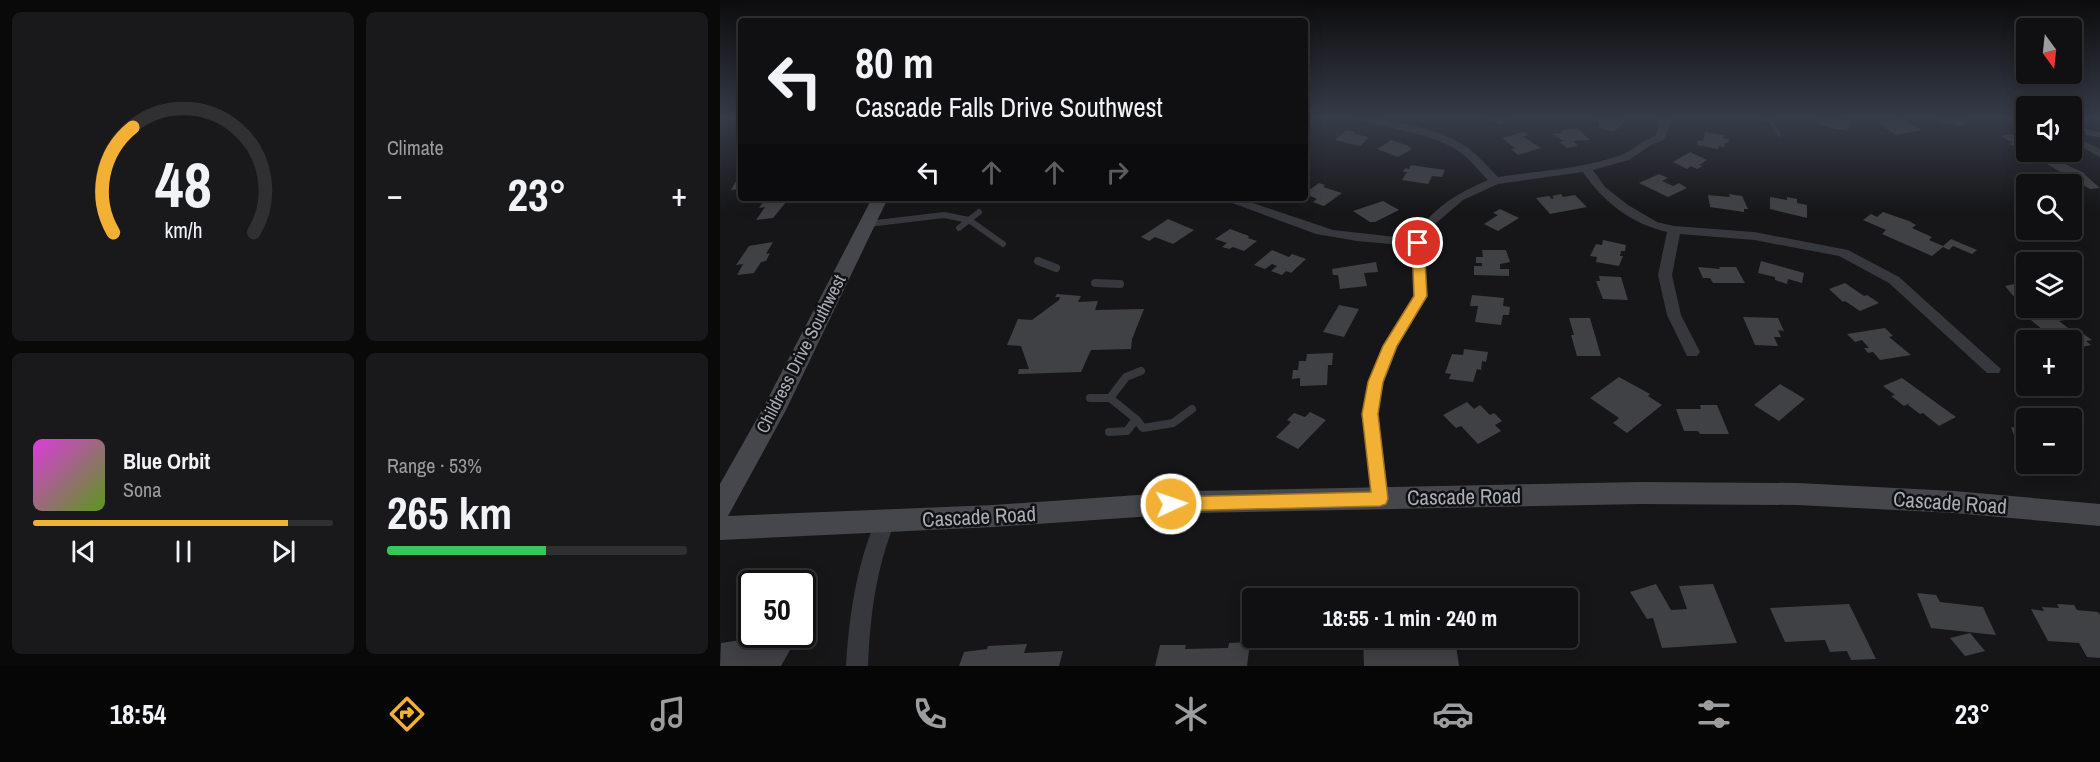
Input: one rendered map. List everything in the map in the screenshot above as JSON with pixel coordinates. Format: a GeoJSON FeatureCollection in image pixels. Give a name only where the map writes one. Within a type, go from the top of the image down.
{"type":"FeatureCollection","features":[{"type":"Feature","properties":{"kind":"main road","name":"Childress Drive Southwest"},"geometry":{"type":"LineString","coordinates":[[720,508],[774,410],[879,201]]}},
{"type":"Feature","properties":{"kind":"main road","name":"Cascade Road"},"geometry":{"type":"LineString","coordinates":[[720,528],[885,522],[1195,502],[1641,493],[1798,494],[1954,502],[2100,515]]}},
{"type":"Feature","properties":{"kind":"street"},"geometry":{"type":"LineString","coordinates":[[1462,149],[1495,181]]}},
{"type":"Feature","properties":{"kind":"street"},"geometry":{"type":"LineString","coordinates":[[1380,499],[1370,414],[1376,382],[1390,346],[1420,296],[1418,243],[1429,223],[1459,197],[1495,181],[1586,168],[1625,158],[1638,149]]}},
{"type":"Feature","properties":{"kind":"street"},"geometry":{"type":"LineString","coordinates":[[1586,168],[1601,190],[1624,208],[1653,225],[1674,230],[1754,236],[1843,253],[1894,280],[1994,369]]}},
{"type":"Feature","properties":{"kind":"street"},"geometry":{"type":"LineString","coordinates":[[1236,201],[1319,230],[1351,237],[1418,243]]}},
{"type":"Feature","properties":{"kind":"street"},"geometry":{"type":"LineString","coordinates":[[1674,230],[1665,275],[1674,315],[1692,352]]}},
{"type":"Feature","properties":{"kind":"street"},"geometry":{"type":"LineString","coordinates":[[857,666],[858,646],[875,543],[885,522]]}},
{"type":"Feature","properties":{"kind":"lane"},"geometry":{"type":"LineString","coordinates":[[959,228],[980,212]]}},
{"type":"Feature","properties":{"kind":"lane"},"geometry":{"type":"LineString","coordinates":[[867,225],[944,215],[969,220],[1003,244]]}},
{"type":"Feature","properties":{"kind":"lane"},"geometry":{"type":"LineString","coordinates":[[1038,261],[1056,268]]}},
{"type":"Feature","properties":{"kind":"lane"},"geometry":{"type":"LineString","coordinates":[[1095,283],[1120,285]]}},
{"type":"Feature","properties":{"kind":"lane"},"geometry":{"type":"LineString","coordinates":[[1110,398],[1126,377],[1141,371]]}},
{"type":"Feature","properties":{"kind":"lane"},"geometry":{"type":"LineString","coordinates":[[1090,398],[1110,398],[1136,419],[1143,428],[1173,423],[1192,410]]}},
{"type":"Feature","properties":{"kind":"lane"},"geometry":{"type":"LineString","coordinates":[[1109,432],[1127,431],[1136,419]]}},
{"type":"Feature","properties":{"kind":"building"},"geometry":{"type":"Polygon","coordinates":[[[1377,149],[1412,149],[1398,157],[1377,149]]]}},
{"type":"Feature","properties":{"kind":"building"},"geometry":{"type":"Polygon","coordinates":[[[1511,149],[1537,149],[1518,155],[1511,149]]]}},
{"type":"Feature","properties":{"kind":"building"},"geometry":{"type":"Polygon","coordinates":[[[1690,152],[1707,160],[1699,165],[1703,166],[1697,169],[1691,166],[1687,169],[1673,162],[1690,152]]]}},
{"type":"Feature","properties":{"kind":"building"},"geometry":{"type":"Polygon","coordinates":[[[2061,162],[2086,174],[2084,174],[2100,188],[2090,189],[2082,184],[2082,174],[2064,174],[2047,164],[2061,162]]]}},
{"type":"Feature","properties":{"kind":"building"},"geometry":{"type":"Polygon","coordinates":[[[1411,165],[1445,170],[1442,177],[1432,176],[1428,184],[1402,180],[1407,172],[1403,172],[1405,168],[1409,169],[1411,165]]]}},
{"type":"Feature","properties":{"kind":"building"},"geometry":{"type":"Polygon","coordinates":[[[1659,174],[1668,178],[1662,181],[1673,186],[1679,183],[1687,188],[1668,197],[1639,183],[1659,174]]]}},
{"type":"Feature","properties":{"kind":"building"},"geometry":{"type":"Polygon","coordinates":[[[738,177],[738,189],[731,190],[738,177]]]}},
{"type":"Feature","properties":{"kind":"building"},"geometry":{"type":"Polygon","coordinates":[[[1319,183],[1325,185],[1323,187],[1342,193],[1324,206],[1313,202],[1317,199],[1308,197],[1308,191],[1319,183]]]}},
{"type":"Feature","properties":{"kind":"building"},"geometry":{"type":"Polygon","coordinates":[[[1561,194],[1563,197],[1575,195],[1587,207],[1550,214],[1536,198],[1549,196],[1552,199],[1554,198],[1552,196],[1561,194]]]}},
{"type":"Feature","properties":{"kind":"building"},"geometry":{"type":"Polygon","coordinates":[[[1729,194],[1742,196],[1748,209],[1744,209],[1744,212],[1710,207],[1708,195],[1730,197],[1729,194]]]}},
{"type":"Feature","properties":{"kind":"building"},"geometry":{"type":"Polygon","coordinates":[[[1770,197],[1797,199],[1797,203],[1807,205],[1807,218],[1770,209],[1770,197]]]}},
{"type":"Feature","properties":{"kind":"building"},"geometry":{"type":"Polygon","coordinates":[[[764,201],[787,201],[773,218],[756,220],[765,207],[759,208],[764,201]]]}},
{"type":"Feature","properties":{"kind":"building"},"geometry":{"type":"Polygon","coordinates":[[[1383,201],[1399,210],[1375,222],[1370,222],[1353,211],[1383,201]]]}},
{"type":"Feature","properties":{"kind":"building"},"geometry":{"type":"Polygon","coordinates":[[[1500,209],[1519,218],[1498,231],[1484,224],[1498,215],[1493,213],[1500,209]]]}},
{"type":"Feature","properties":{"kind":"building"},"geometry":{"type":"Polygon","coordinates":[[[1883,212],[1909,221],[1916,225],[1912,228],[1932,237],[1929,240],[1943,246],[1951,239],[1977,250],[1972,254],[1953,246],[1949,250],[1943,247],[1932,256],[1882,234],[1886,230],[1863,220],[1871,214],[1877,217],[1883,212]]]}},
{"type":"Feature","properties":{"kind":"building"},"geometry":{"type":"Polygon","coordinates":[[[1168,219],[1194,230],[1173,244],[1155,237],[1149,241],[1141,237],[1168,219]]]}},
{"type":"Feature","properties":{"kind":"building"},"geometry":{"type":"Polygon","coordinates":[[[1230,229],[1257,241],[1244,251],[1233,247],[1229,249],[1222,247],[1227,243],[1215,239],[1230,229]]]}},
{"type":"Feature","properties":{"kind":"building"},"geometry":{"type":"Polygon","coordinates":[[[1603,240],[1626,245],[1625,251],[1621,251],[1620,256],[1623,256],[1619,266],[1596,262],[1597,257],[1590,256],[1596,244],[1602,245],[1603,240]]]}},
{"type":"Feature","properties":{"kind":"building"},"geometry":{"type":"Polygon","coordinates":[[[773,242],[766,254],[770,253],[766,261],[761,262],[754,273],[737,275],[743,264],[736,265],[749,246],[773,242]]]}},
{"type":"Feature","properties":{"kind":"building"},"geometry":{"type":"Polygon","coordinates":[[[1272,250],[1289,257],[1292,254],[1306,259],[1291,273],[1286,271],[1282,275],[1271,271],[1277,266],[1272,264],[1265,269],[1254,265],[1272,250]]]}},
{"type":"Feature","properties":{"kind":"building"},"geometry":{"type":"Polygon","coordinates":[[[1482,250],[1506,250],[1510,262],[1500,264],[1500,269],[1509,269],[1509,276],[1474,275],[1474,266],[1482,266],[1482,263],[1476,263],[1476,257],[1483,257],[1482,250]]]}},
{"type":"Feature","properties":{"kind":"building"},"geometry":{"type":"Polygon","coordinates":[[[1761,261],[1804,273],[1802,283],[1788,279],[1787,284],[1775,280],[1775,277],[1758,273],[1761,261]]]}},
{"type":"Feature","properties":{"kind":"building"},"geometry":{"type":"Polygon","coordinates":[[[1376,262],[1378,272],[1364,273],[1367,286],[1340,289],[1338,275],[1333,275],[1332,269],[1376,262]]]}},
{"type":"Feature","properties":{"kind":"building"},"geometry":{"type":"Polygon","coordinates":[[[1698,267],[1720,269],[1719,267],[1736,267],[1745,283],[1713,283],[1710,278],[1703,278],[1698,267]]]}},
{"type":"Feature","properties":{"kind":"building"},"geometry":{"type":"Polygon","coordinates":[[[1599,276],[1621,277],[1628,300],[1603,299],[1596,281],[1600,281],[1599,276]]]}},
{"type":"Feature","properties":{"kind":"building"},"geometry":{"type":"Polygon","coordinates":[[[1845,283],[1879,303],[1860,311],[1845,301],[1843,302],[1829,289],[1845,283]]]}},
{"type":"Feature","properties":{"kind":"building"},"geometry":{"type":"Polygon","coordinates":[[[2016,284],[2016,299],[2005,286],[2016,284]]]}},
{"type":"Feature","properties":{"kind":"building"},"geometry":{"type":"Polygon","coordinates":[[[1057,294],[1081,296],[1078,302],[1098,301],[1095,310],[1144,309],[1132,339],[1131,349],[1091,350],[1081,372],[1018,374],[1019,369],[1029,369],[1021,346],[1007,345],[1018,319],[1032,320],[1059,300],[1060,297],[1055,297],[1057,294]]]}},
{"type":"Feature","properties":{"kind":"building"},"geometry":{"type":"Polygon","coordinates":[[[1472,295],[1504,298],[1503,306],[1510,307],[1509,315],[1503,315],[1501,325],[1475,322],[1478,306],[1470,306],[1472,295]]]}},
{"type":"Feature","properties":{"kind":"building"},"geometry":{"type":"Polygon","coordinates":[[[1339,305],[1359,309],[1344,337],[1323,332],[1339,305]]]}},
{"type":"Feature","properties":{"kind":"building"},"geometry":{"type":"Polygon","coordinates":[[[1743,317],[1778,318],[1784,331],[1778,330],[1781,337],[1774,337],[1778,346],[1755,345],[1743,317]]]}},
{"type":"Feature","properties":{"kind":"building"},"geometry":{"type":"Polygon","coordinates":[[[1569,318],[1590,318],[1601,356],[1577,356],[1569,318]]]}},
{"type":"Feature","properties":{"kind":"building"},"geometry":{"type":"Polygon","coordinates":[[[2028,318],[2063,318],[2065,320],[2059,321],[2071,330],[2043,330],[2028,318]]]}},
{"type":"Feature","properties":{"kind":"building"},"geometry":{"type":"Polygon","coordinates":[[[1885,328],[1893,336],[1889,337],[1911,355],[1880,360],[1873,352],[1868,353],[1864,348],[1869,348],[1862,340],[1855,342],[1847,334],[1885,328]]]}},
{"type":"Feature","properties":{"kind":"building"},"geometry":{"type":"Polygon","coordinates":[[[2082,333],[2092,340],[2086,341],[2091,345],[2082,347],[2082,333]]]}},
{"type":"Feature","properties":{"kind":"building"},"geometry":{"type":"Polygon","coordinates":[[[1464,349],[1488,352],[1486,362],[1482,361],[1481,370],[1477,369],[1473,382],[1449,379],[1451,374],[1445,373],[1452,354],[1463,355],[1464,349]]]}},
{"type":"Feature","properties":{"kind":"building"},"geometry":{"type":"Polygon","coordinates":[[[1333,353],[1332,365],[1328,365],[1327,385],[1300,386],[1300,378],[1292,379],[1293,370],[1298,370],[1299,361],[1306,361],[1307,354],[1333,353]]]}},
{"type":"Feature","properties":{"kind":"building"},"geometry":{"type":"Polygon","coordinates":[[[1619,377],[1650,394],[1648,396],[1662,405],[1627,433],[1613,423],[1619,418],[1590,398],[1619,377]]]}},
{"type":"Feature","properties":{"kind":"building"},"geometry":{"type":"Polygon","coordinates":[[[1902,378],[1956,417],[1939,426],[1908,405],[1910,403],[1904,406],[1883,386],[1902,378]]]}},
{"type":"Feature","properties":{"kind":"building"},"geometry":{"type":"Polygon","coordinates":[[[1780,384],[1805,399],[1779,421],[1754,405],[1780,384]]]}},
{"type":"Feature","properties":{"kind":"building"},"geometry":{"type":"Polygon","coordinates":[[[1467,402],[1474,409],[1480,405],[1490,415],[1494,413],[1502,421],[1495,425],[1501,431],[1478,444],[1461,426],[1456,428],[1443,415],[1467,402]]]}},
{"type":"Feature","properties":{"kind":"building"},"geometry":{"type":"Polygon","coordinates":[[[1700,405],[1717,405],[1729,434],[1700,434],[1698,431],[1684,431],[1676,409],[1701,409],[1700,405]]]}},
{"type":"Feature","properties":{"kind":"building"},"geometry":{"type":"Polygon","coordinates":[[[1310,412],[1326,420],[1298,449],[1276,437],[1291,422],[1287,420],[1294,413],[1305,417],[1310,412]]]}},
{"type":"Feature","properties":{"kind":"building"},"geometry":{"type":"Polygon","coordinates":[[[2011,427],[2016,428],[2016,441],[2011,427]]]}},
{"type":"Feature","properties":{"kind":"building"},"geometry":{"type":"Polygon","coordinates":[[[1656,584],[1671,610],[1687,609],[1679,586],[1713,584],[1737,643],[1662,648],[1653,618],[1647,619],[1630,592],[1656,584]]]}},
{"type":"Feature","properties":{"kind":"building"},"geometry":{"type":"Polygon","coordinates":[[[1917,593],[1936,595],[1940,602],[1983,607],[1996,635],[1931,628],[1917,593]]]}},
{"type":"Feature","properties":{"kind":"building"},"geometry":{"type":"Polygon","coordinates":[[[1849,604],[1876,659],[1851,660],[1847,651],[1830,652],[1825,640],[1785,642],[1770,608],[1849,604]]]}},
{"type":"Feature","properties":{"kind":"building"},"geometry":{"type":"Polygon","coordinates":[[[2057,604],[2074,605],[2077,610],[2098,612],[2100,615],[2100,658],[2087,657],[2079,643],[2048,641],[2031,609],[2044,611],[2042,607],[2059,608],[2057,604]]]}},
{"type":"Feature","properties":{"kind":"building"},"geometry":{"type":"Polygon","coordinates":[[[1970,633],[1985,651],[1965,656],[1950,638],[1970,633]]]}},
{"type":"Feature","properties":{"kind":"building"},"geometry":{"type":"Polygon","coordinates":[[[738,641],[738,648],[791,648],[781,666],[720,666],[721,643],[738,641]]]}},
{"type":"Feature","properties":{"kind":"building"},"geometry":{"type":"Polygon","coordinates":[[[1242,642],[1242,648],[1249,648],[1247,666],[1155,666],[1160,645],[1186,645],[1185,649],[1228,648],[1229,643],[1242,642]]]}},
{"type":"Feature","properties":{"kind":"building"},"geometry":{"type":"Polygon","coordinates":[[[1027,644],[1024,653],[1063,651],[1059,666],[959,666],[964,652],[987,649],[988,646],[1027,644]]]}},
{"type":"Feature","properties":{"kind":"building"},"geometry":{"type":"Polygon","coordinates":[[[1363,648],[1456,648],[1459,666],[1364,666],[1363,648]]]}},
{"type":"Feature","properties":{"kind":"route"},"geometry":{"type":"LineString","coordinates":[[1171,504],[1380,499],[1370,414],[1376,382],[1390,346],[1420,296],[1418,243]]}}]}
